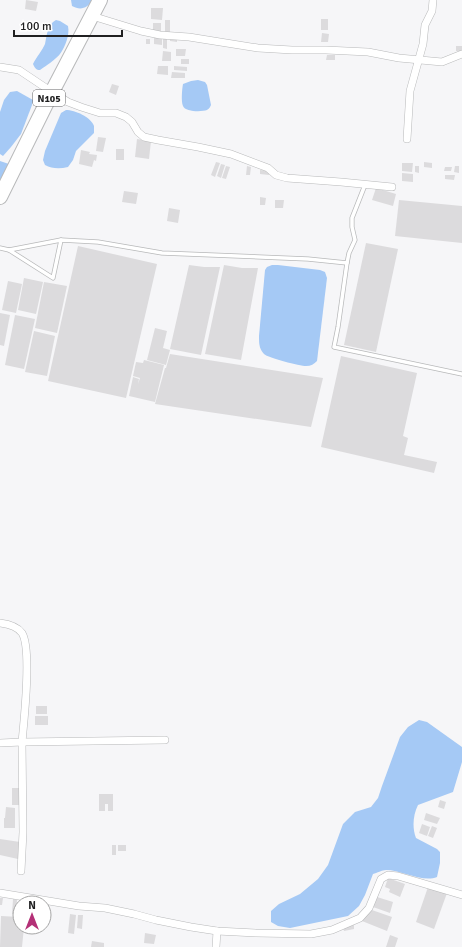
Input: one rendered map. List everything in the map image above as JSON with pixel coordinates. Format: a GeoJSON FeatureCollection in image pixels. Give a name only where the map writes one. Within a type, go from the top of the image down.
{"type":"FeatureCollection","features":[{"type":"Feature","properties":{"kind":"highway","name":"N105"},"geometry":{"type":"LineString","coordinates":[[0,196],[100,0]]}},
{"type":"Feature","properties":{"kind":"street"},"geometry":{"type":"LineString","coordinates":[[407,139],[410,91],[423,44],[425,25],[432,11],[433,0]]}},
{"type":"Feature","properties":{"kind":"street"},"geometry":{"type":"LineString","coordinates":[[92,16],[141,31],[160,35],[258,48],[368,52],[399,58],[442,62],[462,54]]}},
{"type":"Feature","properties":{"kind":"street"},"geometry":{"type":"LineString","coordinates":[[0,67],[19,70],[68,102],[100,113],[116,113],[126,117],[144,137],[231,154],[268,168],[276,174],[287,178],[392,187]]}},
{"type":"Feature","properties":{"kind":"street"},"geometry":{"type":"LineString","coordinates":[[0,623],[8,624],[17,629],[22,634],[26,645],[26,675],[22,742],[23,832],[21,871]]}},
{"type":"Feature","properties":{"kind":"street"},"geometry":{"type":"LineString","coordinates":[[0,743],[165,740]]}},
{"type":"Feature","properties":{"kind":"street"},"geometry":{"type":"LineString","coordinates":[[0,893],[78,906],[105,908],[156,920],[217,931],[311,934],[332,930],[360,918],[369,908],[381,879],[388,875],[398,876],[462,895]]}},
{"type":"Feature","properties":{"kind":"street"},"geometry":{"type":"LineString","coordinates":[[216,947],[217,931]]}},
{"type":"Feature","properties":{"kind":"lane"},"geometry":{"type":"LineString","coordinates":[[365,184],[352,218],[352,227],[355,240],[346,264],[334,347],[462,374]]}},
{"type":"Feature","properties":{"kind":"lane"},"geometry":{"type":"LineString","coordinates":[[9,250],[61,240],[98,242],[162,254],[308,259],[346,264]]}},
{"type":"Feature","properties":{"kind":"lane"},"geometry":{"type":"LineString","coordinates":[[0,248],[9,250],[53,278],[61,240]]}},
{"type":"Feature","properties":{"kind":"water"},"geometry":{"type":"Polygon","coordinates":[[[71,0],[93,0],[84,8],[75,8],[72,6],[71,0]]]}},
{"type":"Feature","properties":{"kind":"water"},"geometry":{"type":"Polygon","coordinates":[[[56,20],[68,26],[68,37],[60,54],[38,70],[33,64],[45,44],[49,27],[56,20]]]}},
{"type":"Feature","properties":{"kind":"water"},"geometry":{"type":"Polygon","coordinates":[[[198,80],[205,82],[207,85],[211,105],[209,109],[205,111],[194,111],[187,109],[184,108],[182,104],[183,84],[198,80]]]}},
{"type":"Feature","properties":{"kind":"water"},"geometry":{"type":"Polygon","coordinates":[[[17,91],[33,100],[32,105],[21,134],[3,156],[0,154],[0,112],[4,100],[10,92],[17,91]]]}},
{"type":"Feature","properties":{"kind":"water"},"geometry":{"type":"Polygon","coordinates":[[[66,110],[78,113],[90,120],[94,126],[94,133],[76,151],[73,160],[68,167],[53,168],[45,165],[43,160],[45,151],[61,113],[66,110]]]}},
{"type":"Feature","properties":{"kind":"water"},"geometry":{"type":"Polygon","coordinates":[[[0,161],[9,164],[0,186],[0,161]]]}},
{"type":"Feature","properties":{"kind":"water"},"geometry":{"type":"Polygon","coordinates":[[[272,265],[320,270],[325,272],[327,278],[317,361],[314,364],[306,366],[284,362],[267,356],[260,348],[259,336],[265,270],[267,267],[272,265]]]}},
{"type":"Feature","properties":{"kind":"water"},"geometry":{"type":"Polygon","coordinates":[[[419,720],[427,722],[462,747],[462,762],[453,792],[418,805],[414,817],[414,830],[416,838],[440,852],[440,863],[437,877],[425,878],[383,870],[373,874],[359,906],[348,916],[290,928],[278,926],[271,922],[271,911],[279,904],[300,894],[318,879],[328,865],[343,824],[355,812],[371,807],[378,798],[400,737],[408,727],[419,720]]]}},
{"type":"Feature","properties":{"kind":"building"},"geometry":{"type":"Polygon","coordinates":[[[26,0],[38,2],[36,11],[25,9],[26,0]]]}},
{"type":"Feature","properties":{"kind":"building"},"geometry":{"type":"Polygon","coordinates":[[[151,8],[163,8],[162,20],[151,19],[151,8]]]}},
{"type":"Feature","properties":{"kind":"building"},"geometry":{"type":"Polygon","coordinates":[[[321,19],[328,19],[328,30],[321,30],[321,19]]]}},
{"type":"Feature","properties":{"kind":"building"},"geometry":{"type":"Polygon","coordinates":[[[165,20],[170,20],[170,33],[165,33],[165,20]]]}},
{"type":"Feature","properties":{"kind":"building"},"geometry":{"type":"Polygon","coordinates":[[[153,23],[161,23],[161,32],[153,31],[153,23]]]}},
{"type":"Feature","properties":{"kind":"building"},"geometry":{"type":"Polygon","coordinates":[[[322,33],[329,34],[328,42],[321,42],[322,33]]]}},
{"type":"Feature","properties":{"kind":"building"},"geometry":{"type":"Polygon","coordinates":[[[154,36],[162,37],[162,45],[154,44],[154,36]]]}},
{"type":"Feature","properties":{"kind":"building"},"geometry":{"type":"Polygon","coordinates":[[[163,37],[167,37],[167,49],[163,48],[163,37]]]}},
{"type":"Feature","properties":{"kind":"building"},"geometry":{"type":"Polygon","coordinates":[[[170,37],[177,37],[177,42],[170,41],[170,37]]]}},
{"type":"Feature","properties":{"kind":"building"},"geometry":{"type":"Polygon","coordinates":[[[146,39],[150,39],[150,44],[146,44],[146,39]]]}},
{"type":"Feature","properties":{"kind":"building"},"geometry":{"type":"Polygon","coordinates":[[[456,46],[462,46],[462,51],[456,51],[456,46]]]}},
{"type":"Feature","properties":{"kind":"building"},"geometry":{"type":"Polygon","coordinates":[[[176,49],[186,49],[185,56],[176,56],[176,49]]]}},
{"type":"Feature","properties":{"kind":"building"},"geometry":{"type":"Polygon","coordinates":[[[163,51],[171,52],[171,61],[162,61],[163,51]]]}},
{"type":"Feature","properties":{"kind":"building"},"geometry":{"type":"Polygon","coordinates":[[[327,55],[335,55],[335,60],[326,60],[327,55]]]}},
{"type":"Feature","properties":{"kind":"building"},"geometry":{"type":"Polygon","coordinates":[[[181,59],[189,59],[189,64],[181,64],[181,59]]]}},
{"type":"Feature","properties":{"kind":"building"},"geometry":{"type":"Polygon","coordinates":[[[158,66],[168,66],[168,75],[157,74],[158,66]]]}},
{"type":"Feature","properties":{"kind":"building"},"geometry":{"type":"Polygon","coordinates":[[[174,66],[187,67],[187,71],[174,70],[174,66]]]}},
{"type":"Feature","properties":{"kind":"building"},"geometry":{"type":"Polygon","coordinates":[[[172,72],[185,73],[185,78],[171,78],[172,72]]]}},
{"type":"Feature","properties":{"kind":"building"},"geometry":{"type":"Polygon","coordinates":[[[112,84],[119,86],[116,95],[109,92],[112,84]]]}},
{"type":"Feature","properties":{"kind":"building"},"geometry":{"type":"Polygon","coordinates":[[[98,137],[106,138],[103,152],[96,151],[98,137]]]}},
{"type":"Feature","properties":{"kind":"building"},"geometry":{"type":"Polygon","coordinates":[[[137,139],[151,141],[149,159],[135,157],[137,139]]]}},
{"type":"Feature","properties":{"kind":"building"},"geometry":{"type":"Polygon","coordinates":[[[116,149],[124,149],[124,160],[116,160],[116,149]]]}},
{"type":"Feature","properties":{"kind":"building"},"geometry":{"type":"Polygon","coordinates":[[[81,150],[90,152],[89,154],[97,155],[96,161],[94,160],[92,167],[79,164],[81,150]]]}},
{"type":"Feature","properties":{"kind":"building"},"geometry":{"type":"Polygon","coordinates":[[[216,162],[220,163],[215,177],[211,175],[216,162]]]}},
{"type":"Feature","properties":{"kind":"building"},"geometry":{"type":"Polygon","coordinates":[[[424,162],[432,163],[432,168],[424,167],[424,162]]]}},
{"type":"Feature","properties":{"kind":"building"},"geometry":{"type":"Polygon","coordinates":[[[402,163],[413,163],[412,172],[402,171],[402,163]]]}},
{"type":"Feature","properties":{"kind":"building"},"geometry":{"type":"Polygon","coordinates":[[[221,164],[225,165],[221,178],[217,176],[221,164]]]}},
{"type":"Feature","properties":{"kind":"building"},"geometry":{"type":"Polygon","coordinates":[[[226,166],[230,167],[226,179],[222,178],[226,166]]]}},
{"type":"Feature","properties":{"kind":"building"},"geometry":{"type":"Polygon","coordinates":[[[247,166],[251,167],[250,175],[246,175],[247,166]]]}},
{"type":"Feature","properties":{"kind":"building"},"geometry":{"type":"Polygon","coordinates":[[[415,166],[419,166],[419,173],[415,172],[415,166]]]}},
{"type":"Feature","properties":{"kind":"building"},"geometry":{"type":"Polygon","coordinates":[[[455,166],[459,166],[459,173],[454,172],[455,166]]]}},
{"type":"Feature","properties":{"kind":"building"},"geometry":{"type":"Polygon","coordinates":[[[445,167],[452,167],[451,171],[444,171],[445,167]]]}},
{"type":"Feature","properties":{"kind":"building"},"geometry":{"type":"Polygon","coordinates":[[[260,170],[269,171],[269,175],[260,174],[260,170]]]}},
{"type":"Feature","properties":{"kind":"building"},"geometry":{"type":"Polygon","coordinates":[[[402,173],[413,174],[413,182],[402,181],[402,173]]]}},
{"type":"Feature","properties":{"kind":"building"},"geometry":{"type":"Polygon","coordinates":[[[445,175],[455,175],[454,180],[445,179],[445,175]]]}},
{"type":"Feature","properties":{"kind":"building"},"geometry":{"type":"Polygon","coordinates":[[[376,188],[396,194],[393,206],[372,200],[376,188]]]}},
{"type":"Feature","properties":{"kind":"building"},"geometry":{"type":"Polygon","coordinates":[[[124,191],[138,193],[136,204],[122,202],[124,191]]]}},
{"type":"Feature","properties":{"kind":"building"},"geometry":{"type":"Polygon","coordinates":[[[260,197],[266,198],[265,205],[260,205],[260,197]]]}},
{"type":"Feature","properties":{"kind":"building"},"geometry":{"type":"Polygon","coordinates":[[[275,200],[284,200],[283,208],[275,208],[275,200]]]}},
{"type":"Feature","properties":{"kind":"building"},"geometry":{"type":"Polygon","coordinates":[[[399,200],[462,206],[462,243],[395,236],[399,200]]]}},
{"type":"Feature","properties":{"kind":"building"},"geometry":{"type":"Polygon","coordinates":[[[169,208],[180,210],[178,223],[167,221],[169,208]]]}},
{"type":"Feature","properties":{"kind":"building"},"geometry":{"type":"Polygon","coordinates":[[[366,243],[398,249],[376,352],[344,345],[366,243]]]}},
{"type":"Feature","properties":{"kind":"building"},"geometry":{"type":"Polygon","coordinates":[[[78,246],[157,264],[126,398],[48,381],[78,246]]]}},
{"type":"Feature","properties":{"kind":"building"},"geometry":{"type":"Polygon","coordinates":[[[189,265],[220,267],[201,355],[170,349],[189,265]]]}},
{"type":"Feature","properties":{"kind":"building"},"geometry":{"type":"Polygon","coordinates":[[[224,265],[242,268],[258,268],[241,360],[205,354],[224,265]]]}},
{"type":"Feature","properties":{"kind":"building"},"geometry":{"type":"Polygon","coordinates":[[[24,278],[43,282],[36,314],[18,310],[24,278]]]}},
{"type":"Feature","properties":{"kind":"building"},"geometry":{"type":"Polygon","coordinates":[[[8,281],[22,284],[16,313],[2,310],[8,281]]]}},
{"type":"Feature","properties":{"kind":"building"},"geometry":{"type":"Polygon","coordinates":[[[44,282],[67,286],[57,333],[35,328],[44,282]]]}},
{"type":"Feature","properties":{"kind":"building"},"geometry":{"type":"Polygon","coordinates":[[[0,313],[10,315],[4,346],[0,345],[0,313]]]}},
{"type":"Feature","properties":{"kind":"building"},"geometry":{"type":"Polygon","coordinates":[[[15,315],[35,319],[24,369],[5,365],[15,315]]]}},
{"type":"Feature","properties":{"kind":"building"},"geometry":{"type":"Polygon","coordinates":[[[155,328],[167,331],[163,348],[170,350],[166,365],[147,360],[155,328]]]}},
{"type":"Feature","properties":{"kind":"building"},"geometry":{"type":"Polygon","coordinates":[[[34,331],[55,336],[47,376],[25,372],[34,331]]]}},
{"type":"Feature","properties":{"kind":"building"},"geometry":{"type":"Polygon","coordinates":[[[170,354],[323,378],[311,427],[155,404],[170,354]]]}},
{"type":"Feature","properties":{"kind":"building"},"geometry":{"type":"Polygon","coordinates":[[[341,356],[417,373],[403,436],[408,438],[404,455],[437,462],[434,473],[321,447],[341,356]]]}},
{"type":"Feature","properties":{"kind":"building"},"geometry":{"type":"Polygon","coordinates":[[[144,360],[164,365],[155,402],[129,396],[133,377],[139,379],[138,384],[140,378],[133,376],[136,362],[143,363],[144,360]]]}},
{"type":"Feature","properties":{"kind":"building"},"geometry":{"type":"Polygon","coordinates":[[[36,706],[47,706],[47,714],[36,714],[36,706]]]}},
{"type":"Feature","properties":{"kind":"building"},"geometry":{"type":"Polygon","coordinates":[[[35,716],[48,716],[48,725],[35,725],[35,716]]]}},
{"type":"Feature","properties":{"kind":"building"},"geometry":{"type":"Polygon","coordinates":[[[12,788],[22,788],[22,805],[12,805],[12,788]]]}},
{"type":"Feature","properties":{"kind":"building"},"geometry":{"type":"Polygon","coordinates":[[[99,794],[113,794],[113,811],[108,811],[108,804],[105,804],[105,811],[99,811],[99,794]]]}},
{"type":"Feature","properties":{"kind":"building"},"geometry":{"type":"Polygon","coordinates":[[[440,800],[446,802],[444,809],[438,807],[440,800]]]}},
{"type":"Feature","properties":{"kind":"building"},"geometry":{"type":"Polygon","coordinates":[[[6,807],[15,808],[15,828],[4,828],[6,807]]]}},
{"type":"Feature","properties":{"kind":"building"},"geometry":{"type":"Polygon","coordinates":[[[426,813],[440,818],[437,824],[424,820],[426,813]]]}},
{"type":"Feature","properties":{"kind":"building"},"geometry":{"type":"Polygon","coordinates":[[[422,824],[430,827],[427,836],[419,833],[422,824]]]}},
{"type":"Feature","properties":{"kind":"building"},"geometry":{"type":"Polygon","coordinates":[[[432,826],[437,828],[433,838],[428,836],[432,826]]]}},
{"type":"Feature","properties":{"kind":"building"},"geometry":{"type":"Polygon","coordinates":[[[0,839],[20,842],[18,859],[0,855],[0,839]]]}},
{"type":"Feature","properties":{"kind":"building"},"geometry":{"type":"Polygon","coordinates":[[[112,845],[116,845],[116,855],[112,855],[112,845]]]}},
{"type":"Feature","properties":{"kind":"building"},"geometry":{"type":"Polygon","coordinates":[[[118,845],[126,845],[126,851],[118,851],[118,845]]]}},
{"type":"Feature","properties":{"kind":"building"},"geometry":{"type":"Polygon","coordinates":[[[388,878],[405,884],[400,897],[389,892],[390,889],[385,887],[388,878]]]}},
{"type":"Feature","properties":{"kind":"building"},"geometry":{"type":"Polygon","coordinates":[[[428,887],[447,893],[434,929],[416,922],[428,887]]]}},
{"type":"Feature","properties":{"kind":"building"},"geometry":{"type":"Polygon","coordinates":[[[377,897],[393,902],[390,913],[373,907],[377,897]]]}},
{"type":"Feature","properties":{"kind":"building"},"geometry":{"type":"Polygon","coordinates":[[[0,898],[3,898],[2,905],[0,905],[0,898]]]}},
{"type":"Feature","properties":{"kind":"building"},"geometry":{"type":"Polygon","coordinates":[[[369,909],[392,917],[387,931],[362,921],[369,909]]]}},
{"type":"Feature","properties":{"kind":"building"},"geometry":{"type":"Polygon","coordinates":[[[70,914],[76,915],[74,934],[68,933],[70,914]]]}},
{"type":"Feature","properties":{"kind":"building"},"geometry":{"type":"Polygon","coordinates":[[[78,915],[83,915],[82,929],[77,928],[78,915]]]}},
{"type":"Feature","properties":{"kind":"building"},"geometry":{"type":"Polygon","coordinates":[[[1,916],[12,917],[12,935],[23,935],[22,947],[0,947],[1,916]]]}},
{"type":"Feature","properties":{"kind":"building"},"geometry":{"type":"Polygon","coordinates":[[[354,925],[354,929],[344,931],[343,927],[354,925]]]}},
{"type":"Feature","properties":{"kind":"building"},"geometry":{"type":"Polygon","coordinates":[[[145,933],[156,935],[154,944],[144,943],[145,933]]]}},
{"type":"Feature","properties":{"kind":"building"},"geometry":{"type":"Polygon","coordinates":[[[390,935],[398,938],[395,947],[386,947],[390,935]]]}},
{"type":"Feature","properties":{"kind":"building"},"geometry":{"type":"Polygon","coordinates":[[[92,941],[104,943],[104,947],[91,947],[92,941]]]}}]}
